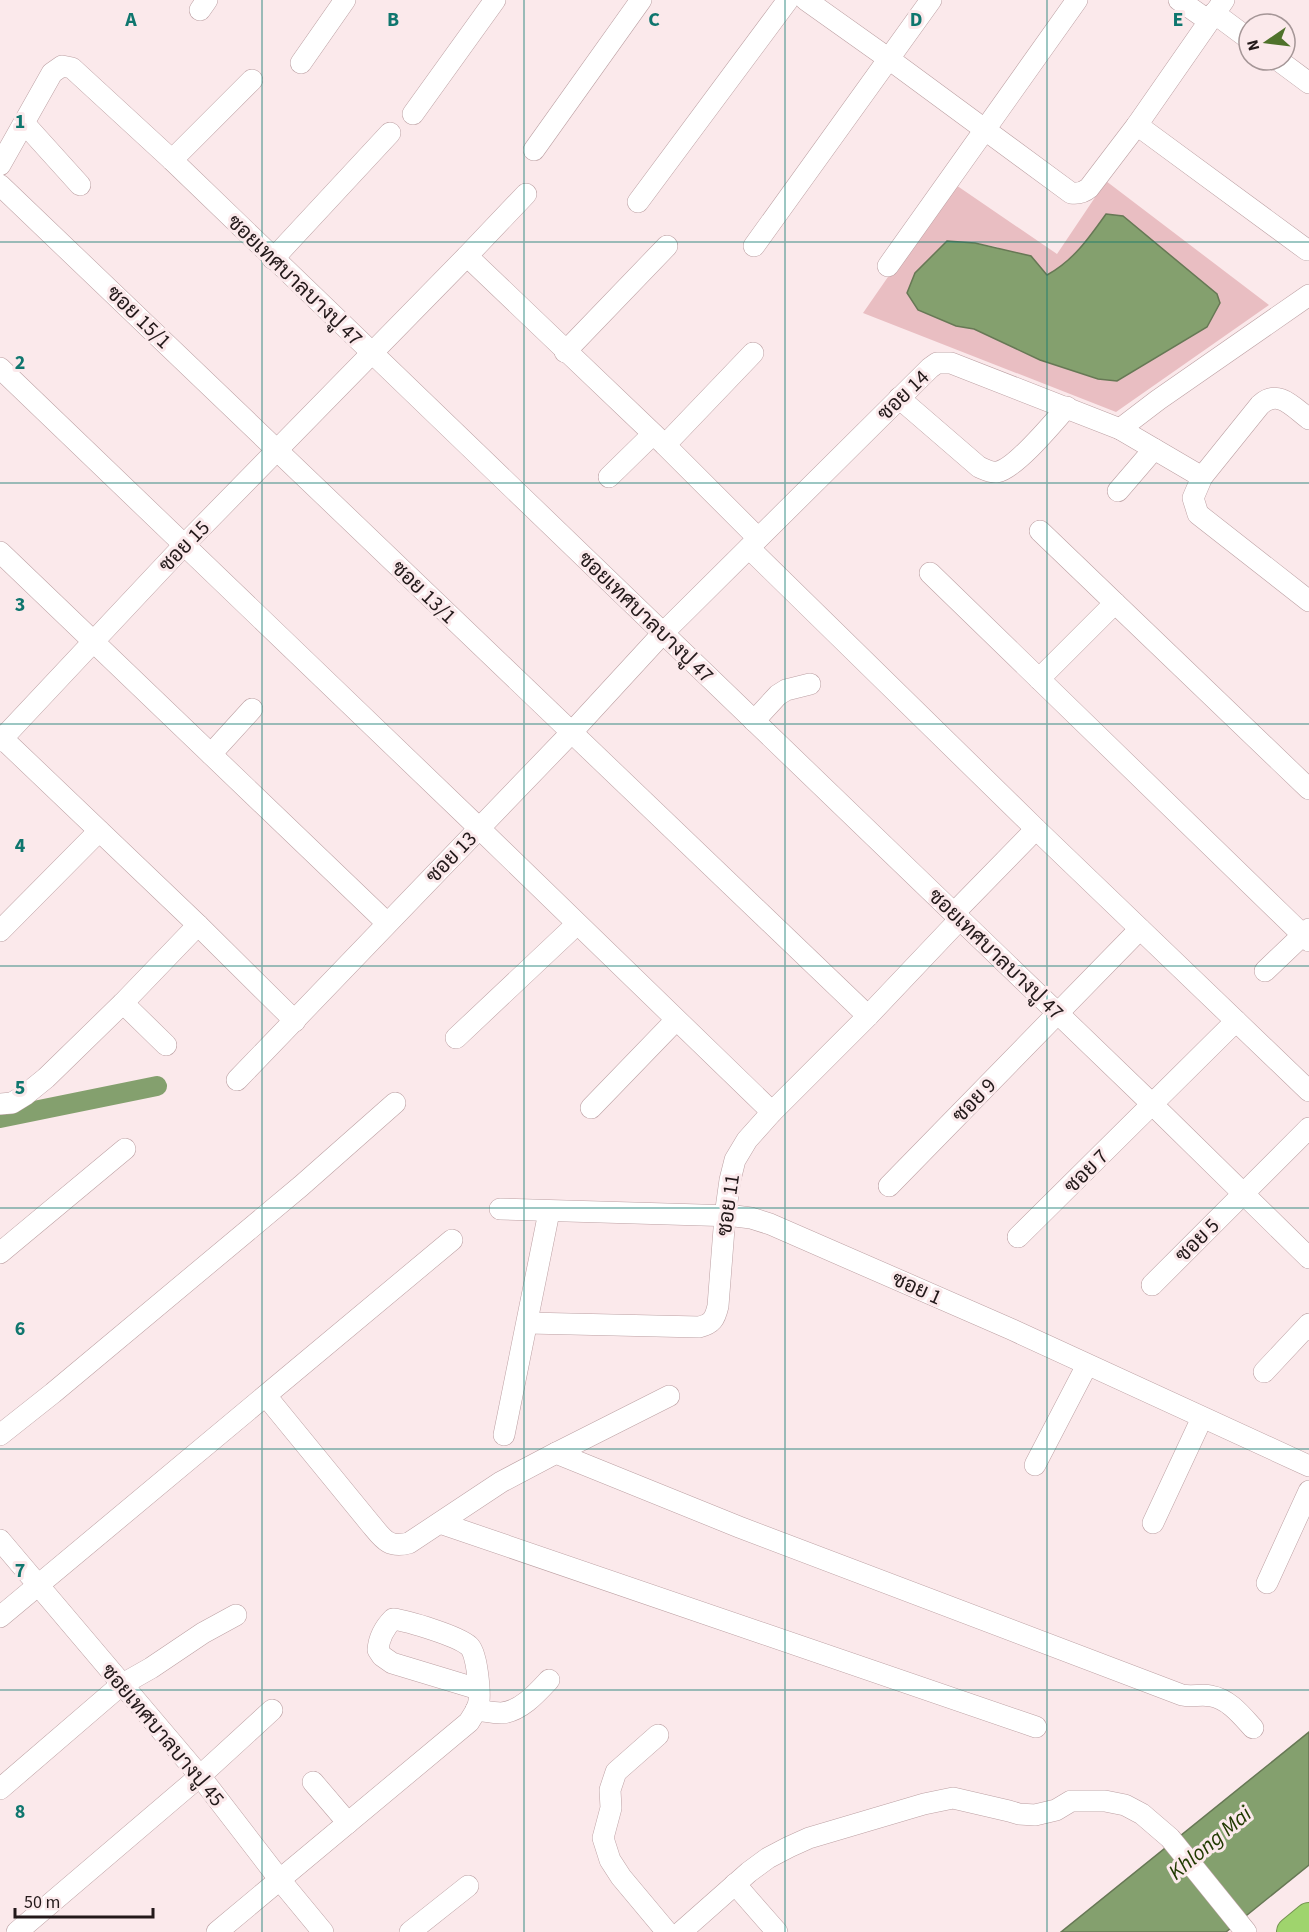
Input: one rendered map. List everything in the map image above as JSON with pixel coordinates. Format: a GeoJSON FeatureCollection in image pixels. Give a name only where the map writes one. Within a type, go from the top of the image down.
{"type":"FeatureCollection","features":[{"type":"Feature","properties":{"kind":"highway"},"geometry":{"type":"LineString","coordinates":[[1292,1932],[1309,1918]]}},
{"type":"Feature","properties":{"kind":"street"},"geometry":{"type":"LineString","coordinates":[[301,63],[345,0]]}},
{"type":"Feature","properties":{"kind":"street"},"geometry":{"type":"LineString","coordinates":[[413,114],[495,0]]}},
{"type":"Feature","properties":{"kind":"street"},"geometry":{"type":"LineString","coordinates":[[534,150],[641,0]]}},
{"type":"Feature","properties":{"kind":"street"},"geometry":{"type":"LineString","coordinates":[[638,202],[788,0]]}},
{"type":"Feature","properties":{"kind":"street"},"geometry":{"type":"LineString","coordinates":[[806,0],[1071,192],[1077,194],[1089,188],[1137,126],[1216,11]]}},
{"type":"Feature","properties":{"kind":"street"},"geometry":{"type":"LineString","coordinates":[[754,246],[931,0]]}},
{"type":"Feature","properties":{"kind":"street"},"geometry":{"type":"LineString","coordinates":[[888,266],[1077,0]]}},
{"type":"Feature","properties":{"kind":"street"},"geometry":{"type":"LineString","coordinates":[[1179,0],[1216,11],[1237,29]]}},
{"type":"Feature","properties":{"kind":"street","name":"ซอยเทศบาลบางปู 47"},"geometry":{"type":"LineString","coordinates":[[0,165],[52,73],[62,66],[72,68],[172,160],[1309,1258]]}},
{"type":"Feature","properties":{"kind":"street"},"geometry":{"type":"LineString","coordinates":[[1294,72],[1309,83]]}},
{"type":"Feature","properties":{"kind":"street"},"geometry":{"type":"LineString","coordinates":[[172,160],[252,80]]}},
{"type":"Feature","properties":{"kind":"street"},"geometry":{"type":"LineString","coordinates":[[24,123],[80,185]]}},
{"type":"Feature","properties":{"kind":"street"},"geometry":{"type":"LineString","coordinates":[[1137,126],[1307,250]]}},
{"type":"Feature","properties":{"kind":"street"},"geometry":{"type":"LineString","coordinates":[[273,259],[390,133]]}},
{"type":"Feature","properties":{"kind":"street","name":"ซอย 15/1"},"geometry":{"type":"LineString","coordinates":[[0,185],[277,450]]}},
{"type":"Feature","properties":{"kind":"street","name":"ซอย 15"},"geometry":{"type":"LineString","coordinates":[[1,738],[185,544],[526,194]]}},
{"type":"Feature","properties":{"kind":"street"},"geometry":{"type":"LineString","coordinates":[[565,352],[667,246]]}},
{"type":"Feature","properties":{"kind":"street"},"geometry":{"type":"LineString","coordinates":[[467,256],[565,352],[659,439],[753,543],[1036,829],[1309,1091]]}},
{"type":"Feature","properties":{"kind":"street"},"geometry":{"type":"LineString","coordinates":[[1120,429],[1309,295]]}},
{"type":"Feature","properties":{"kind":"street"},"geometry":{"type":"LineString","coordinates":[[609,477],[659,439],[753,352]]}},
{"type":"Feature","properties":{"kind":"street","name":"ซอย 14"},"geometry":{"type":"LineString","coordinates":[[663,633],[930,368],[944,362],[1120,429],[1202,477]]}},
{"type":"Feature","properties":{"kind":"street"},"geometry":{"type":"LineString","coordinates":[[0,368],[772,1112]]}},
{"type":"Feature","properties":{"kind":"street"},"geometry":{"type":"LineString","coordinates":[[899,398],[979,467],[997,472],[1035,443],[1067,408]]}},
{"type":"Feature","properties":{"kind":"street"},"geometry":{"type":"LineString","coordinates":[[1309,419],[1280,398],[1266,399],[1202,477],[1193,498],[1198,514],[1309,601]]}},
{"type":"Feature","properties":{"kind":"street"},"geometry":{"type":"LineString","coordinates":[[1118,491],[1154,449]]}},
{"type":"Feature","properties":{"kind":"street","name":"ซอย 13/1"},"geometry":{"type":"LineString","coordinates":[[277,450],[868,1016]]}},
{"type":"Feature","properties":{"kind":"street"},"geometry":{"type":"LineString","coordinates":[[1040,531],[1309,789]]}},
{"type":"Feature","properties":{"kind":"street"},"geometry":{"type":"LineString","coordinates":[[0,552],[387,923]]}},
{"type":"Feature","properties":{"kind":"street"},"geometry":{"type":"LineString","coordinates":[[930,573],[1307,935],[1265,971]]}},
{"type":"Feature","properties":{"kind":"street"},"geometry":{"type":"LineString","coordinates":[[1039,679],[1115,603]]}},
{"type":"Feature","properties":{"kind":"street","name":"ซอย 13"},"geometry":{"type":"LineString","coordinates":[[237,1080],[571,734],[663,633]]}},
{"type":"Feature","properties":{"kind":"street"},"geometry":{"type":"LineString","coordinates":[[754,721],[778,695],[786,690],[810,684]]}},
{"type":"Feature","properties":{"kind":"street"},"geometry":{"type":"LineString","coordinates":[[211,754],[252,709]]}},
{"type":"Feature","properties":{"kind":"street"},"geometry":{"type":"LineString","coordinates":[[1,738],[198,925],[295,1021]]}},
{"type":"Feature","properties":{"kind":"street","name":"ซอย 11"},"geometry":{"type":"LineString","coordinates":[[528,1323],[699,1327],[711,1323],[716,1317],[718,1306],[730,1180],[735,1160],[747,1140],[868,1016],[1036,829]]}},
{"type":"Feature","properties":{"kind":"street"},"geometry":{"type":"LineString","coordinates":[[0,931],[99,831]]}},
{"type":"Feature","properties":{"kind":"street"},"geometry":{"type":"LineString","coordinates":[[456,1038],[577,924]]}},
{"type":"Feature","properties":{"kind":"street"},"geometry":{"type":"LineString","coordinates":[[0,1104],[12,1103],[46,1078],[198,925]]}},
{"type":"Feature","properties":{"kind":"street","name":"ซอย 9"},"geometry":{"type":"LineString","coordinates":[[889,1186],[1140,929]]}},
{"type":"Feature","properties":{"kind":"street"},"geometry":{"type":"LineString","coordinates":[[123,1003],[165,1045]]}},
{"type":"Feature","properties":{"kind":"street"},"geometry":{"type":"LineString","coordinates":[[591,1108],[676,1020]]}},
{"type":"Feature","properties":{"kind":"street","name":"ซอย 7"},"geometry":{"type":"LineString","coordinates":[[1018,1237],[1236,1021]]}},
{"type":"Feature","properties":{"kind":"street"},"geometry":{"type":"LineString","coordinates":[[0,1435],[301,1186],[395,1103]]}},
{"type":"Feature","properties":{"kind":"street","name":"ซอย 5"},"geometry":{"type":"LineString","coordinates":[[1152,1285],[1309,1128]]}},
{"type":"Feature","properties":{"kind":"street"},"geometry":{"type":"LineString","coordinates":[[0,1253],[125,1149]]}},
{"type":"Feature","properties":{"kind":"street","name":"ซอย 1"},"geometry":{"type":"LineString","coordinates":[[500,1209],[725,1216],[751,1218],[770,1224],[1012,1330],[1309,1466]]}},
{"type":"Feature","properties":{"kind":"street"},"geometry":{"type":"LineString","coordinates":[[504,1435],[549,1212]]}},
{"type":"Feature","properties":{"kind":"street"},"geometry":{"type":"LineString","coordinates":[[0,1617],[452,1240]]}},
{"type":"Feature","properties":{"kind":"street"},"geometry":{"type":"LineString","coordinates":[[1264,1372],[1309,1324]]}},
{"type":"Feature","properties":{"kind":"street"},"geometry":{"type":"LineString","coordinates":[[1035,1465],[1087,1365]]}},
{"type":"Feature","properties":{"kind":"street"},"geometry":{"type":"LineString","coordinates":[[266,1396],[369,1522],[386,1541],[394,1545],[409,1542],[501,1482],[669,1396]]}},
{"type":"Feature","properties":{"kind":"street"},"geometry":{"type":"LineString","coordinates":[[1153,1524],[1202,1418]]}},
{"type":"Feature","properties":{"kind":"street"},"geometry":{"type":"LineString","coordinates":[[556,1453],[739,1527],[1182,1695],[1218,1698],[1225,1701],[1253,1728]]}},
{"type":"Feature","properties":{"kind":"street"},"geometry":{"type":"LineString","coordinates":[[1267,1583],[1309,1491]]}},
{"type":"Feature","properties":{"kind":"street"},"geometry":{"type":"LineString","coordinates":[[440,1523],[1036,1727]]}},
{"type":"Feature","properties":{"kind":"street","name":"ซอยเทศบาลบางปู 45"},"geometry":{"type":"LineString","coordinates":[[0,1540],[200,1776],[323,1932]]}},
{"type":"Feature","properties":{"kind":"street"},"geometry":{"type":"LineString","coordinates":[[0,1789],[121,1685],[236,1615]]}},
{"type":"Feature","properties":{"kind":"street"},"geometry":{"type":"LineString","coordinates":[[217,1932],[469,1722],[476,1710],[479,1699],[477,1668],[470,1646],[404,1620],[393,1619],[379,1639],[378,1650],[382,1656],[392,1663],[478,1689]]}},
{"type":"Feature","properties":{"kind":"street"},"geometry":{"type":"LineString","coordinates":[[476,1710],[502,1713],[512,1711],[522,1705],[549,1680]]}},
{"type":"Feature","properties":{"kind":"street"},"geometry":{"type":"LineString","coordinates":[[17,1932],[200,1776],[272,1710]]}},
{"type":"Feature","properties":{"kind":"street"},"geometry":{"type":"LineString","coordinates":[[658,1735],[616,1772],[610,1790],[610,1808],[603,1838],[610,1860],[621,1877],[667,1932]]}},
{"type":"Feature","properties":{"kind":"street"},"geometry":{"type":"LineString","coordinates":[[313,1782],[348,1823]]}},
{"type":"Feature","properties":{"kind":"street"},"geometry":{"type":"LineString","coordinates":[[692,1928],[735,1884],[768,1858],[809,1838],[944,1799],[1035,1815],[1056,1810],[1071,1801],[1105,1801],[1125,1805],[1142,1814],[1170,1838],[1244,1930]]}},
{"type":"Feature","properties":{"kind":"street"},"geometry":{"type":"LineString","coordinates":[[735,1884],[777,1932]]}},
{"type":"Feature","properties":{"kind":"street"},"geometry":{"type":"LineString","coordinates":[[410,1932],[468,1886]]}},
{"type":"Feature","properties":{"kind":"shaded area"},"geometry":{"type":"Polygon","coordinates":[[[1106,181],[1269,305],[1116,412],[863,313],[953,183],[1057,254],[1106,181]],[[1106,214],[1073,256],[1047,275],[997,247],[947,241],[915,273],[907,293],[918,310],[956,326],[974,329],[1040,360],[1098,379],[1220,303],[1217,294],[1123,216],[1106,214]]]}},
{"type":"Feature","properties":{"kind":"water"},"geometry":{"type":"Polygon","coordinates":[[[1106,214],[1123,216],[1217,294],[1220,303],[1207,327],[1117,381],[1098,379],[1040,360],[974,329],[956,326],[918,310],[907,293],[915,273],[947,241],[975,243],[1031,256],[1047,275],[1073,256],[1106,214]]]}},
{"type":"Feature","properties":{"kind":"water","name":"Khlong Mai"},"geometry":{"type":"Polygon","coordinates":[[[1309,1732],[1309,1865],[1226,1932],[1061,1932],[1309,1732]]]}},
{"type":"Feature","properties":{"kind":"waterway"},"geometry":{"type":"LineString","coordinates":[[0,1118],[157,1086]]}}]}
